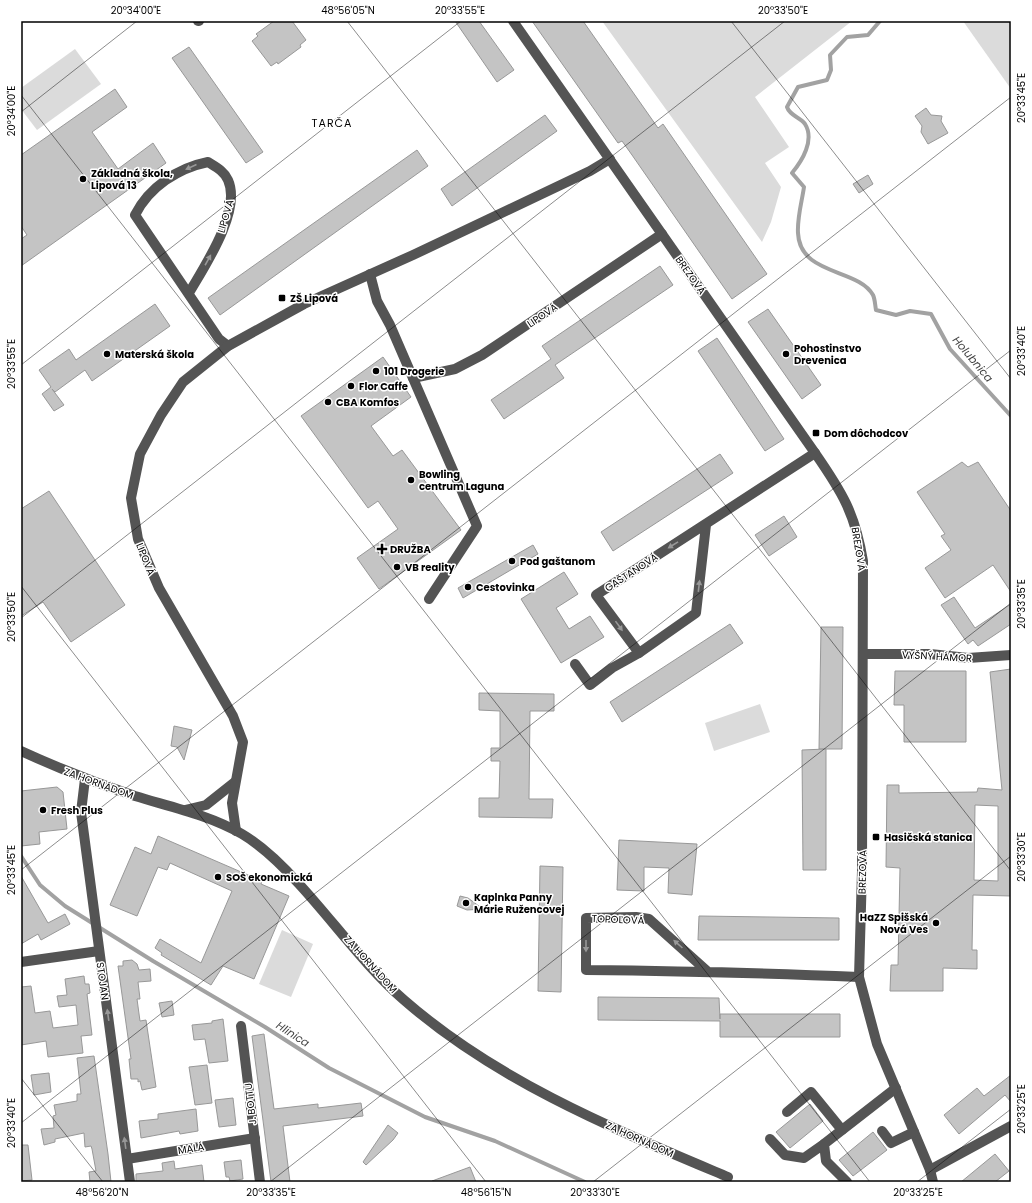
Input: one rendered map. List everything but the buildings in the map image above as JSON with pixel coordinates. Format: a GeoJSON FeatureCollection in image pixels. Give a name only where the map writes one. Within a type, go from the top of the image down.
{"type":"FeatureCollection","features":[{"type":"Feature","properties":{"kind":"street","name":"BREZOVÁ"},"geometry":{"type":"LineString","coordinates":[[513,21],[815,452],[849,507],[860,542],[863,561],[864,654],[862,871],[859,977],[877,1044],[930,1170],[933,1182]]}},
{"type":"Feature","properties":{"kind":"street","name":"LIPOVÁ"},"geometry":{"type":"LineString","coordinates":[[236,832],[232,803],[243,742],[233,716],[159,588],[138,540],[131,498],[140,454],[161,415],[183,382],[228,346],[304,304],[583,174],[610,159]]}},
{"type":"Feature","properties":{"kind":"street","name":"LIPOVÁ"},"geometry":{"type":"LineString","coordinates":[[189,293],[211,256],[226,222],[232,198],[229,180],[222,171],[208,162],[166,178],[142,201],[135,215],[219,338],[228,346]]}},
{"type":"Feature","properties":{"kind":"street","name":"LIPOVÁ"},"geometry":{"type":"LineString","coordinates":[[413,378],[455,369],[482,355],[662,234]]}},
{"type":"Feature","properties":{"kind":"street"},"geometry":{"type":"LineString","coordinates":[[370,274],[377,301],[413,378],[477,526],[429,599]]}},
{"type":"Feature","properties":{"kind":"street","name":"GAŠTANOVÁ"},"geometry":{"type":"LineString","coordinates":[[639,653],[596,594],[815,452]]}},
{"type":"Feature","properties":{"kind":"street"},"geometry":{"type":"LineString","coordinates":[[575,664],[590,685],[612,668],[639,653],[696,613],[706,524]]}},
{"type":"Feature","properties":{"kind":"street","name":"VYŠNÝ HÁMOR"},"geometry":{"type":"LineString","coordinates":[[864,654],[930,654],[968,658],[1011,655]]}},
{"type":"Feature","properties":{"kind":"street","name":"ZA HORNÁDOM"},"geometry":{"type":"LineString","coordinates":[[21,751],[85,779],[185,810],[236,832],[266,850],[306,891],[385,983],[460,1045],[513,1077],[573,1109],[637,1138],[728,1176]]}},
{"type":"Feature","properties":{"kind":"street","name":"STOJAN"},"geometry":{"type":"LineString","coordinates":[[85,779],[81,812],[130,1182]]}},
{"type":"Feature","properties":{"kind":"street"},"geometry":{"type":"LineString","coordinates":[[185,810],[206,805],[235,782]]}},
{"type":"Feature","properties":{"kind":"street","name":"TOPOĽOVÁ"},"geometry":{"type":"LineString","coordinates":[[707,971],[649,919],[636,917],[586,918],[586,970],[707,971],[859,977]]}},
{"type":"Feature","properties":{"kind":"street"},"geometry":{"type":"LineString","coordinates":[[21,962],[99,951]]}},
{"type":"Feature","properties":{"kind":"street","name":"J. BOTTU"},"geometry":{"type":"LineString","coordinates":[[241,1026],[260,1182]]}},
{"type":"Feature","properties":{"kind":"street"},"geometry":{"type":"LineString","coordinates":[[770,1138],[784,1155],[804,1158],[896,1088]]}},
{"type":"Feature","properties":{"kind":"street"},"geometry":{"type":"LineString","coordinates":[[787,1112],[811,1092],[842,1130]]}},
{"type":"Feature","properties":{"kind":"street"},"geometry":{"type":"LineString","coordinates":[[930,1170],[1011,1126]]}},
{"type":"Feature","properties":{"kind":"street"},"geometry":{"type":"LineString","coordinates":[[882,1131],[891,1143],[914,1132]]}},
{"type":"Feature","properties":{"kind":"street","name":"MALÁ"},"geometry":{"type":"LineString","coordinates":[[127,1159],[254,1138]]}},
{"type":"Feature","properties":{"kind":"street"},"geometry":{"type":"LineString","coordinates":[[824,1144],[826,1161],[847,1182]]}},
{"type":"Feature","properties":{"kind":"shaded area"},"geometry":{"type":"Polygon","coordinates":[[[602,21],[852,21],[755,97],[789,147],[765,163],[781,187],[771,222],[762,242],[602,21]]]}},
{"type":"Feature","properties":{"kind":"shaded area"},"geometry":{"type":"Polygon","coordinates":[[[963,21],[1011,21],[1011,89],[963,21]]]}},
{"type":"Feature","properties":{"kind":"shaded area"},"geometry":{"type":"Polygon","coordinates":[[[75,49],[101,84],[37,130],[21,109],[21,88],[75,49]]]}},
{"type":"Feature","properties":{"kind":"shaded area"},"geometry":{"type":"Polygon","coordinates":[[[760,704],[770,732],[714,751],[705,723],[760,704]]]}},
{"type":"Feature","properties":{"kind":"shaded area"},"geometry":{"type":"Polygon","coordinates":[[[282,930],[313,944],[291,997],[259,984],[282,930]]]}},
{"type":"Feature","properties":{"kind":"waterway","name":"Holubnica"},"geometry":{"type":"LineString","coordinates":[[880,21],[868,35],[847,37],[830,55],[831,70],[827,80],[798,87],[787,107],[790,112],[805,124],[809,137],[806,150],[800,163],[792,173],[804,187],[798,227],[801,247],[808,257],[819,264],[866,286],[873,295],[876,310],[896,315],[910,311],[931,314],[950,349],[1011,416]]}},
{"type":"Feature","properties":{"kind":"waterway","name":"Hlinica"},"geometry":{"type":"LineString","coordinates":[[21,856],[40,885],[65,906],[153,961],[265,1027],[329,1068],[425,1117],[495,1141],[585,1182]]}},
{"type":"Feature","properties":{"kind":"place","name":"Základná škola, Lipová 13"},"geometry":{"type":"Point","coordinates":[83,179]}},
{"type":"Feature","properties":{"kind":"place","name":"ZŠ Lipová"},"geometry":{"type":"Point","coordinates":[282,298]}},
{"type":"Feature","properties":{"kind":"place","name":"Materská škola"},"geometry":{"type":"Point","coordinates":[107,354]}},
{"type":"Feature","properties":{"kind":"place","name":"Pohostinstvo Drevenica"},"geometry":{"type":"Point","coordinates":[786,354]}},
{"type":"Feature","properties":{"kind":"place","name":"101 Drogerie"},"geometry":{"type":"Point","coordinates":[376,371]}},
{"type":"Feature","properties":{"kind":"place","name":"Flor Caffe"},"geometry":{"type":"Point","coordinates":[351,386]}},
{"type":"Feature","properties":{"kind":"place","name":"CBA Komfos"},"geometry":{"type":"Point","coordinates":[328,402]}},
{"type":"Feature","properties":{"kind":"place","name":"Dom dôchodcov"},"geometry":{"type":"Point","coordinates":[816,433]}},
{"type":"Feature","properties":{"kind":"place","name":"Bowling centrum Laguna"},"geometry":{"type":"Point","coordinates":[411,480]}},
{"type":"Feature","properties":{"kind":"place","name":"DRUŽBA"},"geometry":{"type":"Point","coordinates":[382,549]}},
{"type":"Feature","properties":{"kind":"place","name":"Pod gaštanom"},"geometry":{"type":"Point","coordinates":[512,561]}},
{"type":"Feature","properties":{"kind":"place","name":"VB reality"},"geometry":{"type":"Point","coordinates":[397,567]}},
{"type":"Feature","properties":{"kind":"place","name":"Cestovinka"},"geometry":{"type":"Point","coordinates":[468,587]}},
{"type":"Feature","properties":{"kind":"place","name":"Fresh Plus"},"geometry":{"type":"Point","coordinates":[43,810]}},
{"type":"Feature","properties":{"kind":"place","name":"Hasičská stanica"},"geometry":{"type":"Point","coordinates":[876,837]}},
{"type":"Feature","properties":{"kind":"place","name":"SOŠ ekonomická"},"geometry":{"type":"Point","coordinates":[218,877]}},
{"type":"Feature","properties":{"kind":"place","name":"Kaplnka Panny Márie Ružencovej"},"geometry":{"type":"Point","coordinates":[466,903]}},
{"type":"Feature","properties":{"kind":"place","name":"HaZZ Spišská Nová Ves"},"geometry":{"type":"Point","coordinates":[936,923]}},
{"type":"Feature","properties":{"kind":"district","name":"TARČA"},"geometry":{"type":"Point","coordinates":[332,123]}}]}
